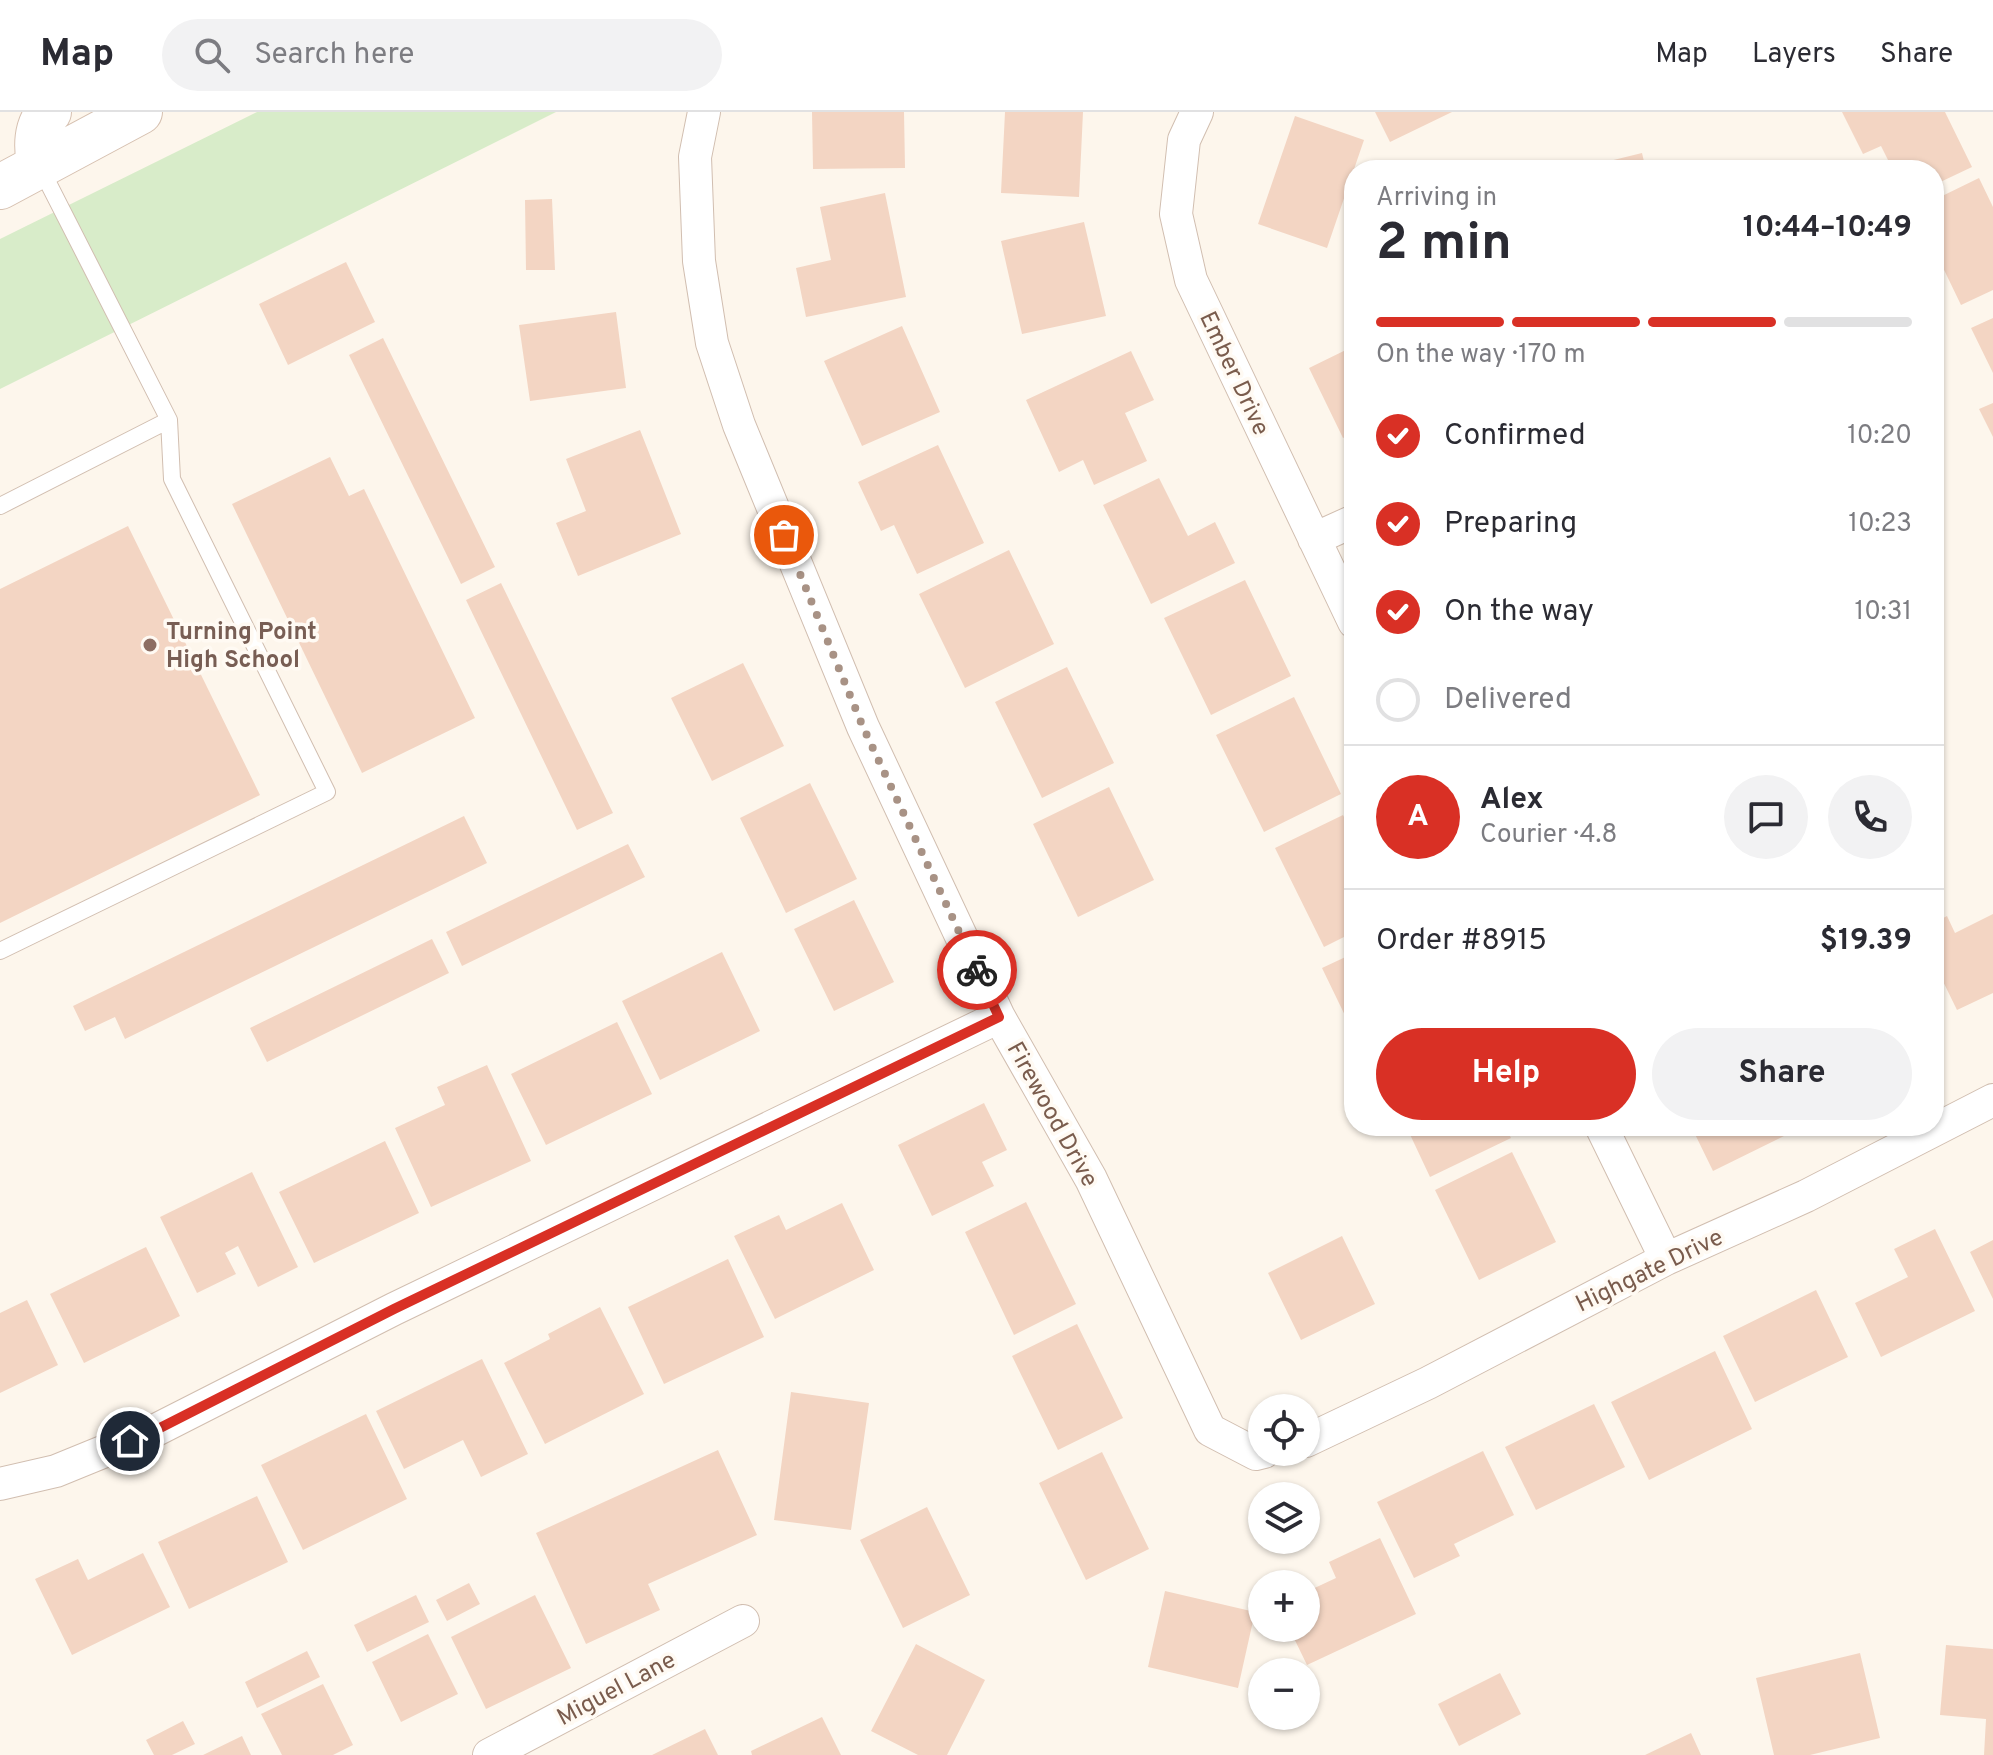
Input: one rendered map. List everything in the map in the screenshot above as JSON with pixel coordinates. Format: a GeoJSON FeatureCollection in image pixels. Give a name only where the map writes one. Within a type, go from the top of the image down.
{"type":"FeatureCollection","features":[{"type":"Feature","properties":{"kind":"main road"},"geometry":{"type":"LineString","coordinates":[[39,166],[36,142],[49,112]]}},
{"type":"Feature","properties":{"kind":"main road"},"geometry":{"type":"LineString","coordinates":[[0,187],[140,112]]}},
{"type":"Feature","properties":{"kind":"street","name":"Firewood Drive"},"geometry":{"type":"LineString","coordinates":[[704,112],[695,157],[699,261],[712,343],[739,425],[863,727],[999,1017],[1091,1179],[1210,1430],[1248,1447]]}},
{"type":"Feature","properties":{"kind":"street","name":"Ember Drive"},"geometry":{"type":"LineString","coordinates":[[1197,112],[1184,140],[1176,214],[1191,280],[1344,601]]}},
{"type":"Feature","properties":{"kind":"street"},"geometry":{"type":"LineString","coordinates":[[1314,539],[1344,526]]}},
{"type":"Feature","properties":{"kind":"street"},"geometry":{"type":"LineString","coordinates":[[0,1484],[56,1471],[154,1431],[394,1309],[999,1017]]}},
{"type":"Feature","properties":{"kind":"street","name":"Highgate Drive"},"geometry":{"type":"LineString","coordinates":[[1944,1125],[1993,1100]]}},
{"type":"Feature","properties":{"kind":"street"},"geometry":{"type":"LineString","coordinates":[[1606,1136],[1666,1259]]}},
{"type":"Feature","properties":{"kind":"street","name":"Highgate Drive"},"geometry":{"type":"LineString","coordinates":[[1320,1434],[1428,1383],[1666,1259],[1806,1196],[1923,1136]]}},
{"type":"Feature","properties":{"kind":"street","name":"Miguel Lane"},"geometry":{"type":"LineString","coordinates":[[489,1755],[743,1621]]}},
{"type":"Feature","properties":{"kind":"lane"},"geometry":{"type":"LineString","coordinates":[[0,951],[327,792],[172,479],[169,420],[39,166]]}},
{"type":"Feature","properties":{"kind":"lane"},"geometry":{"type":"LineString","coordinates":[[0,506],[169,420]]}},
{"type":"Feature","properties":{"kind":"green space"},"geometry":{"type":"Polygon","coordinates":[[[257,112],[556,112],[0,389],[0,239],[257,112]]]}},
{"type":"Feature","properties":{"kind":"building"},"geometry":{"type":"Polygon","coordinates":[[[812,112],[904,112],[905,168],[813,169],[812,112]]]}},
{"type":"Feature","properties":{"kind":"building"},"geometry":{"type":"Polygon","coordinates":[[[1005,112],[1083,112],[1079,197],[1001,193],[1005,112]]]}},
{"type":"Feature","properties":{"kind":"building"},"geometry":{"type":"Polygon","coordinates":[[[1375,112],[1452,112],[1390,142],[1375,112]]]}},
{"type":"Feature","properties":{"kind":"building"},"geometry":{"type":"Polygon","coordinates":[[[1842,112],[1945,112],[1972,167],[1944,180],[1944,160],[1888,160],[1881,146],[1863,154],[1842,112]]]}},
{"type":"Feature","properties":{"kind":"building"},"geometry":{"type":"Polygon","coordinates":[[[1295,116],[1364,140],[1357,160],[1344,160],[1344,198],[1327,248],[1258,224],[1295,116]]]}},
{"type":"Feature","properties":{"kind":"building"},"geometry":{"type":"Polygon","coordinates":[[[1642,153],[1644,160],[1614,160],[1642,153]]]}},
{"type":"Feature","properties":{"kind":"building"},"geometry":{"type":"Polygon","coordinates":[[[1979,178],[1993,207],[1993,290],[1961,305],[1944,270],[1944,195],[1979,178]]]}},
{"type":"Feature","properties":{"kind":"building"},"geometry":{"type":"Polygon","coordinates":[[[885,193],[906,297],[806,317],[796,268],[831,260],[820,207],[885,193]]]}},
{"type":"Feature","properties":{"kind":"building"},"geometry":{"type":"Polygon","coordinates":[[[552,199],[555,270],[526,270],[525,200],[552,199]]]}},
{"type":"Feature","properties":{"kind":"building"},"geometry":{"type":"Polygon","coordinates":[[[1084,222],[1106,316],[1022,334],[1001,241],[1084,222]]]}},
{"type":"Feature","properties":{"kind":"building"},"geometry":{"type":"Polygon","coordinates":[[[346,262],[375,322],[288,365],[259,304],[346,262]]]}},
{"type":"Feature","properties":{"kind":"building"},"geometry":{"type":"Polygon","coordinates":[[[616,312],[626,388],[530,401],[519,325],[616,312]]]}},
{"type":"Feature","properties":{"kind":"building"},"geometry":{"type":"Polygon","coordinates":[[[1993,318],[1993,373],[1971,328],[1993,318]]]}},
{"type":"Feature","properties":{"kind":"building"},"geometry":{"type":"Polygon","coordinates":[[[902,326],[940,412],[862,446],[824,361],[902,326]]]}},
{"type":"Feature","properties":{"kind":"building"},"geometry":{"type":"Polygon","coordinates":[[[383,338],[495,567],[461,584],[349,355],[383,338]]]}},
{"type":"Feature","properties":{"kind":"building"},"geometry":{"type":"Polygon","coordinates":[[[1131,351],[1154,400],[1125,413],[1147,461],[1094,485],[1083,460],[1059,472],[1026,400],[1131,351]]]}},
{"type":"Feature","properties":{"kind":"building"},"geometry":{"type":"Polygon","coordinates":[[[1344,351],[1344,438],[1343,438],[1309,368],[1344,351]]]}},
{"type":"Feature","properties":{"kind":"building"},"geometry":{"type":"Polygon","coordinates":[[[1993,403],[1993,437],[1979,409],[1993,403]]]}},
{"type":"Feature","properties":{"kind":"building"},"geometry":{"type":"Polygon","coordinates":[[[640,430],[681,534],[578,576],[556,523],[586,511],[566,459],[640,430]]]}},
{"type":"Feature","properties":{"kind":"building"},"geometry":{"type":"Polygon","coordinates":[[[938,445],[984,543],[917,574],[894,525],[881,531],[858,482],[938,445]]]}},
{"type":"Feature","properties":{"kind":"building"},"geometry":{"type":"Polygon","coordinates":[[[330,457],[349,496],[364,489],[475,718],[362,773],[232,504],[330,457]]]}},
{"type":"Feature","properties":{"kind":"building"},"geometry":{"type":"Polygon","coordinates":[[[1159,478],[1188,536],[1215,522],[1235,563],[1151,604],[1103,505],[1159,478]]]}},
{"type":"Feature","properties":{"kind":"building"},"geometry":{"type":"Polygon","coordinates":[[[128,526],[260,795],[0,923],[0,589],[128,526]]]}},
{"type":"Feature","properties":{"kind":"building"},"geometry":{"type":"Polygon","coordinates":[[[1009,550],[1054,644],[965,688],[919,594],[1009,550]]]}},
{"type":"Feature","properties":{"kind":"building"},"geometry":{"type":"Polygon","coordinates":[[[1245,580],[1291,676],[1211,715],[1164,618],[1245,580]]]}},
{"type":"Feature","properties":{"kind":"building"},"geometry":{"type":"Polygon","coordinates":[[[501,583],[613,813],[577,830],[466,600],[501,583]]]}},
{"type":"Feature","properties":{"kind":"building"},"geometry":{"type":"Polygon","coordinates":[[[743,663],[784,746],[712,781],[671,698],[743,663]]]}},
{"type":"Feature","properties":{"kind":"building"},"geometry":{"type":"Polygon","coordinates":[[[1067,667],[1114,763],[1042,798],[995,702],[1067,667]]]}},
{"type":"Feature","properties":{"kind":"building"},"geometry":{"type":"Polygon","coordinates":[[[1294,697],[1341,794],[1264,832],[1216,735],[1294,697]]]}},
{"type":"Feature","properties":{"kind":"building"},"geometry":{"type":"Polygon","coordinates":[[[810,783],[857,879],[786,913],[740,818],[810,783]]]}},
{"type":"Feature","properties":{"kind":"building"},"geometry":{"type":"Polygon","coordinates":[[[1109,787],[1154,880],[1078,917],[1033,824],[1109,787]]]}},
{"type":"Feature","properties":{"kind":"building"},"geometry":{"type":"Polygon","coordinates":[[[1343,815],[1344,937],[1324,947],[1275,848],[1343,815]]]}},
{"type":"Feature","properties":{"kind":"building"},"geometry":{"type":"Polygon","coordinates":[[[464,816],[487,863],[125,1039],[115,1017],[85,1031],[73,1006],[464,816]]]}},
{"type":"Feature","properties":{"kind":"building"},"geometry":{"type":"Polygon","coordinates":[[[628,844],[645,877],[462,966],[446,932],[628,844]]]}},
{"type":"Feature","properties":{"kind":"building"},"geometry":{"type":"Polygon","coordinates":[[[854,900],[894,982],[834,1011],[794,929],[854,900]]]}},
{"type":"Feature","properties":{"kind":"building"},"geometry":{"type":"Polygon","coordinates":[[[1993,914],[1993,993],[1957,1010],[1944,983],[1944,918],[1947,916],[1955,933],[1993,914]]]}},
{"type":"Feature","properties":{"kind":"building"},"geometry":{"type":"Polygon","coordinates":[[[432,939],[449,973],[267,1062],[250,1028],[432,939]]]}},
{"type":"Feature","properties":{"kind":"building"},"geometry":{"type":"Polygon","coordinates":[[[722,952],[760,1031],[660,1080],[622,1001],[722,952]]]}},
{"type":"Feature","properties":{"kind":"building"},"geometry":{"type":"Polygon","coordinates":[[[1344,958],[1344,1013],[1322,968],[1344,958]]]}},
{"type":"Feature","properties":{"kind":"building"},"geometry":{"type":"Polygon","coordinates":[[[617,1022],[652,1094],[546,1145],[511,1074],[617,1022]]]}},
{"type":"Feature","properties":{"kind":"building"},"geometry":{"type":"Polygon","coordinates":[[[487,1065],[531,1161],[431,1207],[395,1128],[445,1105],[437,1087],[487,1065]]]}},
{"type":"Feature","properties":{"kind":"building"},"geometry":{"type":"Polygon","coordinates":[[[984,1103],[1007,1150],[982,1162],[994,1186],[932,1216],[898,1145],[984,1103]]]}},
{"type":"Feature","properties":{"kind":"building"},"geometry":{"type":"Polygon","coordinates":[[[1411,1136],[1511,1138],[1430,1177],[1411,1136]]]}},
{"type":"Feature","properties":{"kind":"building"},"geometry":{"type":"Polygon","coordinates":[[[1696,1136],[1784,1136],[1713,1171],[1696,1136]]]}},
{"type":"Feature","properties":{"kind":"building"},"geometry":{"type":"Polygon","coordinates":[[[385,1141],[419,1213],[314,1263],[279,1192],[385,1141]]]}},
{"type":"Feature","properties":{"kind":"building"},"geometry":{"type":"Polygon","coordinates":[[[1512,1152],[1556,1242],[1479,1280],[1435,1190],[1512,1152]]]}},
{"type":"Feature","properties":{"kind":"building"},"geometry":{"type":"Polygon","coordinates":[[[252,1172],[298,1267],[258,1287],[238,1246],[225,1253],[236,1274],[197,1293],[160,1217],[252,1172]]]}},
{"type":"Feature","properties":{"kind":"building"},"geometry":{"type":"Polygon","coordinates":[[[1026,1202],[1076,1304],[1014,1335],[965,1232],[1026,1202]]]}},
{"type":"Feature","properties":{"kind":"building"},"geometry":{"type":"Polygon","coordinates":[[[842,1203],[874,1270],[775,1319],[734,1236],[779,1215],[786,1230],[842,1203]]]}},
{"type":"Feature","properties":{"kind":"building"},"geometry":{"type":"Polygon","coordinates":[[[1935,1229],[1975,1311],[1881,1357],[1855,1303],[1908,1277],[1894,1249],[1935,1229]]]}},
{"type":"Feature","properties":{"kind":"building"},"geometry":{"type":"Polygon","coordinates":[[[1342,1236],[1375,1304],[1301,1340],[1268,1273],[1342,1236]]]}},
{"type":"Feature","properties":{"kind":"building"},"geometry":{"type":"Polygon","coordinates":[[[1993,1240],[1993,1299],[1970,1252],[1993,1240]]]}},
{"type":"Feature","properties":{"kind":"building"},"geometry":{"type":"Polygon","coordinates":[[[146,1247],[180,1316],[84,1363],[50,1294],[146,1247]]]}},
{"type":"Feature","properties":{"kind":"building"},"geometry":{"type":"Polygon","coordinates":[[[728,1259],[764,1337],[664,1384],[628,1307],[728,1259]]]}},
{"type":"Feature","properties":{"kind":"building"},"geometry":{"type":"Polygon","coordinates":[[[1816,1290],[1848,1357],[1755,1402],[1723,1336],[1816,1290]]]}},
{"type":"Feature","properties":{"kind":"building"},"geometry":{"type":"Polygon","coordinates":[[[27,1300],[58,1365],[0,1393],[0,1313],[27,1300]]]}},
{"type":"Feature","properties":{"kind":"building"},"geometry":{"type":"Polygon","coordinates":[[[600,1307],[644,1394],[545,1444],[504,1363],[550,1339],[548,1334],[600,1307]]]}},
{"type":"Feature","properties":{"kind":"building"},"geometry":{"type":"Polygon","coordinates":[[[1077,1324],[1123,1418],[1058,1450],[1012,1356],[1077,1324]]]}},
{"type":"Feature","properties":{"kind":"building"},"geometry":{"type":"Polygon","coordinates":[[[1715,1351],[1752,1429],[1649,1480],[1611,1402],[1715,1351]]]}},
{"type":"Feature","properties":{"kind":"building"},"geometry":{"type":"Polygon","coordinates":[[[482,1359],[528,1454],[481,1477],[463,1440],[404,1469],[376,1411],[482,1359]]]}},
{"type":"Feature","properties":{"kind":"building"},"geometry":{"type":"Polygon","coordinates":[[[791,1392],[869,1403],[851,1530],[774,1520],[791,1392]]]}},
{"type":"Feature","properties":{"kind":"building"},"geometry":{"type":"Polygon","coordinates":[[[1594,1404],[1625,1467],[1536,1510],[1505,1447],[1594,1404]]]}},
{"type":"Feature","properties":{"kind":"building"},"geometry":{"type":"Polygon","coordinates":[[[366,1414],[407,1499],[303,1550],[261,1465],[366,1414]]]}},
{"type":"Feature","properties":{"kind":"building"},"geometry":{"type":"Polygon","coordinates":[[[718,1450],[757,1535],[648,1584],[660,1610],[586,1644],[536,1533],[718,1450]]]}},
{"type":"Feature","properties":{"kind":"building"},"geometry":{"type":"Polygon","coordinates":[[[1483,1451],[1514,1515],[1454,1544],[1460,1556],[1414,1578],[1377,1502],[1483,1451]]]}},
{"type":"Feature","properties":{"kind":"building"},"geometry":{"type":"Polygon","coordinates":[[[1102,1452],[1149,1549],[1086,1580],[1039,1483],[1102,1452]]]}},
{"type":"Feature","properties":{"kind":"building"},"geometry":{"type":"Polygon","coordinates":[[[257,1496],[288,1562],[189,1609],[158,1542],[257,1496]]]}},
{"type":"Feature","properties":{"kind":"building"},"geometry":{"type":"Polygon","coordinates":[[[927,1507],[970,1595],[903,1628],[860,1540],[927,1507]]]}},
{"type":"Feature","properties":{"kind":"building"},"geometry":{"type":"Polygon","coordinates":[[[1380,1538],[1416,1614],[1320,1659],[1304,1658],[1296,1642],[1320,1642],[1320,1585],[1336,1578],[1329,1562],[1380,1538]]]}},
{"type":"Feature","properties":{"kind":"building"},"geometry":{"type":"Polygon","coordinates":[[[143,1553],[170,1607],[72,1655],[35,1579],[78,1559],[88,1580],[143,1553]]]}},
{"type":"Feature","properties":{"kind":"building"},"geometry":{"type":"Polygon","coordinates":[[[469,1583],[480,1604],[447,1621],[436,1600],[469,1583]]]}},
{"type":"Feature","properties":{"kind":"building"},"geometry":{"type":"Polygon","coordinates":[[[1165,1591],[1248,1610],[1248,1642],[1238,1688],[1148,1667],[1165,1591]]]}},
{"type":"Feature","properties":{"kind":"building"},"geometry":{"type":"Polygon","coordinates":[[[416,1595],[429,1622],[367,1652],[354,1625],[416,1595]]]}},
{"type":"Feature","properties":{"kind":"building"},"geometry":{"type":"Polygon","coordinates":[[[535,1595],[571,1668],[486,1709],[451,1637],[535,1595]]]}},
{"type":"Feature","properties":{"kind":"building"},"geometry":{"type":"Polygon","coordinates":[[[428,1634],[458,1694],[401,1722],[372,1662],[428,1634]]]}},
{"type":"Feature","properties":{"kind":"building"},"geometry":{"type":"Polygon","coordinates":[[[916,1644],[985,1680],[947,1755],[918,1755],[871,1731],[916,1644]]]}},
{"type":"Feature","properties":{"kind":"building"},"geometry":{"type":"Polygon","coordinates":[[[1946,1645],[1993,1649],[1993,1755],[1984,1755],[1986,1719],[1940,1715],[1946,1645]]]}},
{"type":"Feature","properties":{"kind":"building"},"geometry":{"type":"Polygon","coordinates":[[[307,1651],[320,1677],[257,1708],[245,1682],[307,1651]]]}},
{"type":"Feature","properties":{"kind":"building"},"geometry":{"type":"Polygon","coordinates":[[[1860,1653],[1880,1738],[1810,1755],[1774,1755],[1756,1678],[1860,1653]]]}},
{"type":"Feature","properties":{"kind":"building"},"geometry":{"type":"Polygon","coordinates":[[[1500,1673],[1521,1714],[1459,1746],[1438,1704],[1500,1673]]]}},
{"type":"Feature","properties":{"kind":"building"},"geometry":{"type":"Polygon","coordinates":[[[323,1684],[353,1745],[333,1755],[282,1755],[261,1714],[323,1684]]]}},
{"type":"Feature","properties":{"kind":"building"},"geometry":{"type":"Polygon","coordinates":[[[822,1717],[841,1755],[752,1755],[751,1751],[822,1717]]]}},
{"type":"Feature","properties":{"kind":"building"},"geometry":{"type":"Polygon","coordinates":[[[183,1721],[195,1744],[172,1755],[154,1755],[146,1740],[183,1721]]]}},
{"type":"Feature","properties":{"kind":"building"},"geometry":{"type":"Polygon","coordinates":[[[705,1729],[718,1755],[652,1755],[705,1729]]]}},
{"type":"Feature","properties":{"kind":"building"},"geometry":{"type":"Polygon","coordinates":[[[1691,1733],[1701,1755],[1645,1755],[1691,1733]]]}},
{"type":"Feature","properties":{"kind":"building"},"geometry":{"type":"Polygon","coordinates":[[[242,1736],[251,1755],[203,1755],[242,1736]]]}},
{"type":"Feature","properties":{"kind":"way so far"},"geometry":{"type":"LineString","coordinates":[[784,535],[863,727],[977,970]]}},
{"type":"Feature","properties":{"kind":"place","name":"Turning Point High School"},"geometry":{"type":"Point","coordinates":[150,645]}},
{"type":"Feature","properties":{"kind":"route"},"geometry":{"type":"LineString","coordinates":[[130,1441],[394,1309],[999,1017],[977,970]]}}]}
